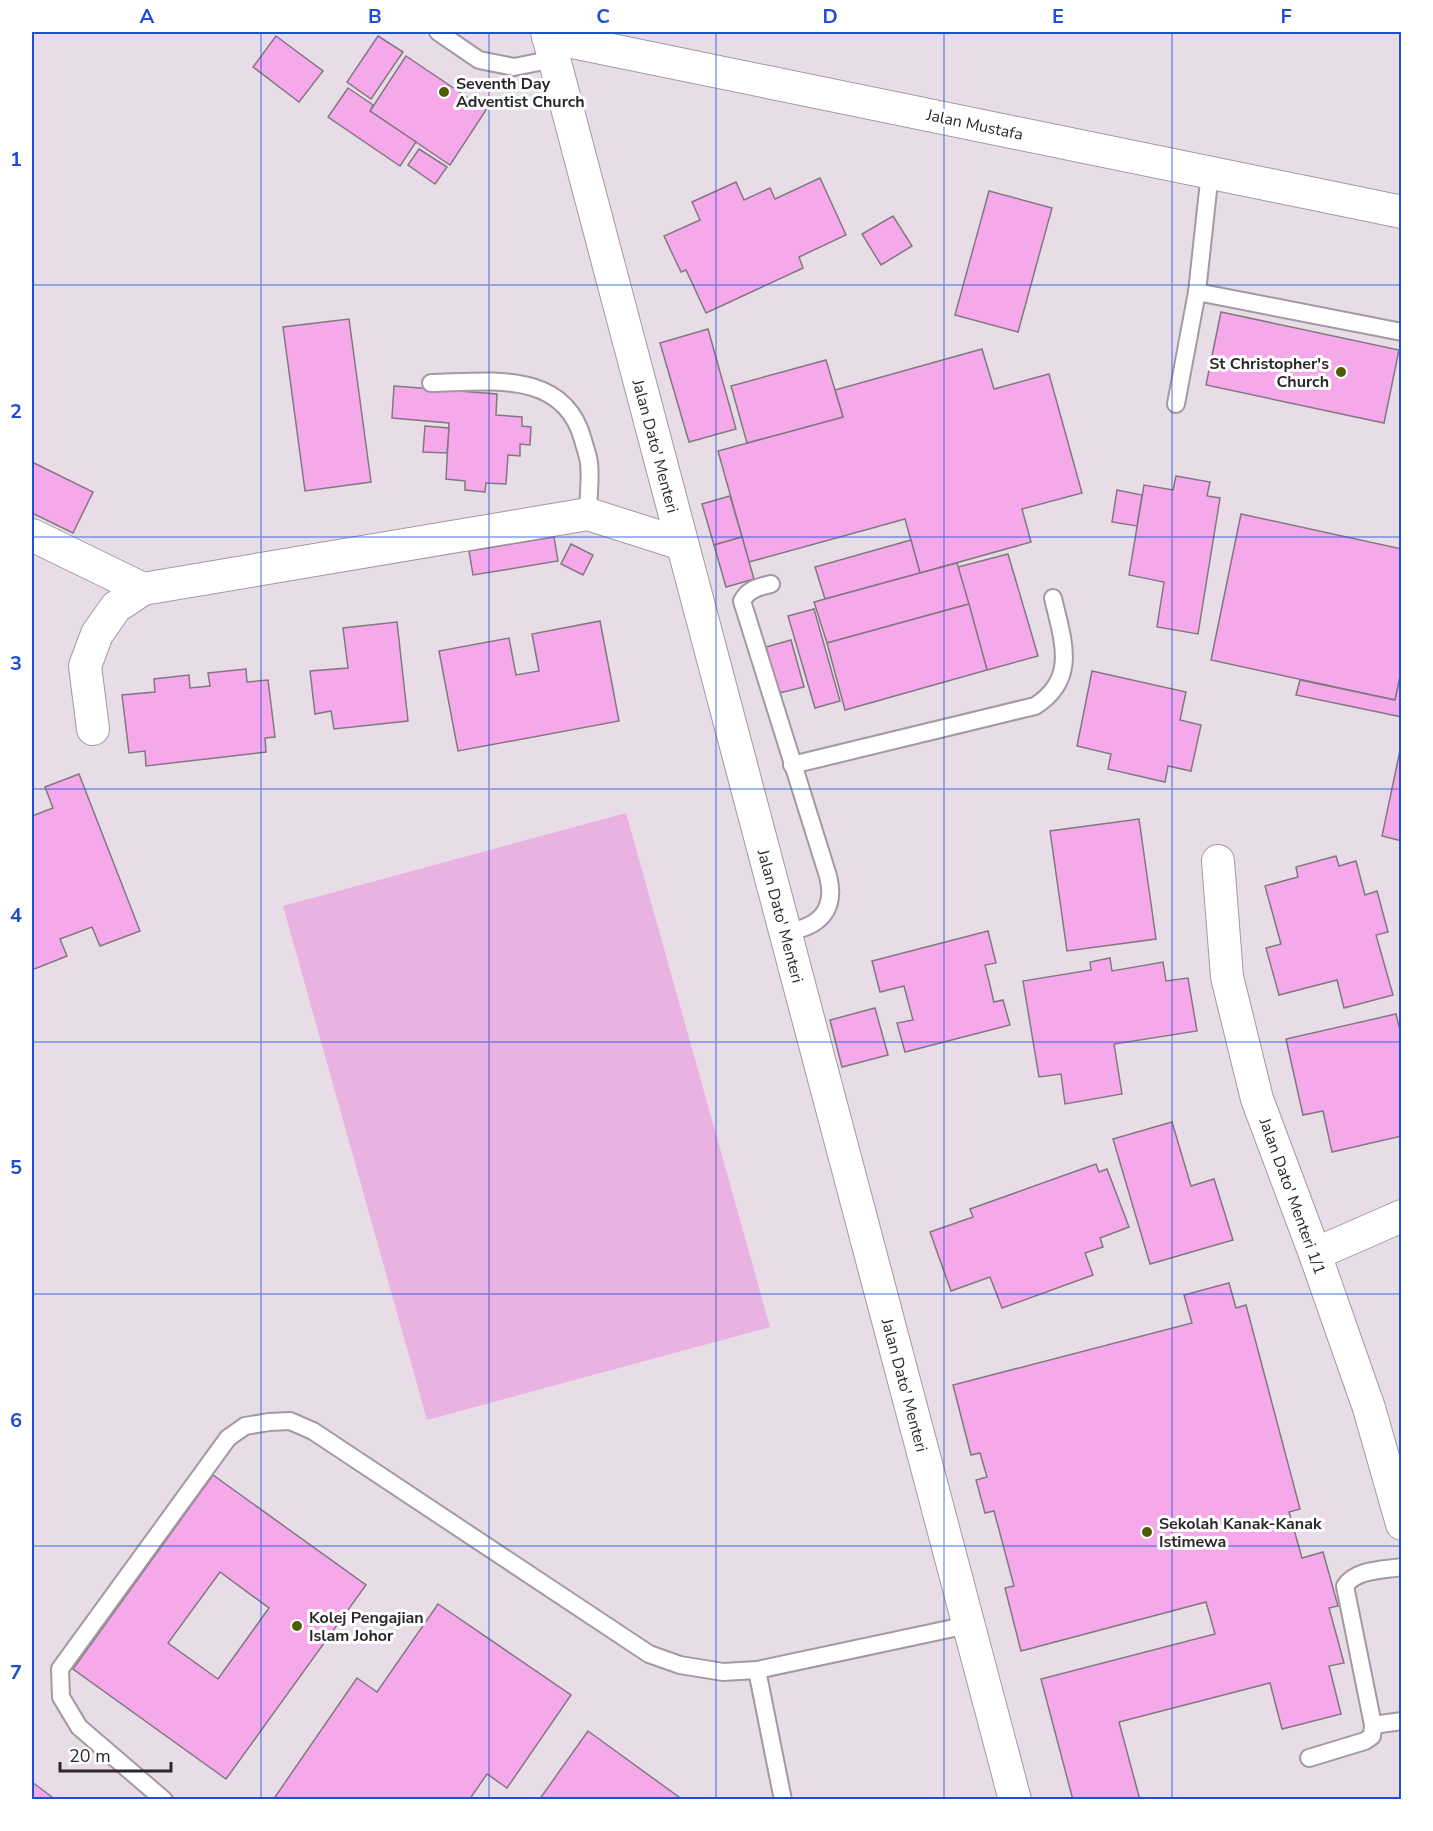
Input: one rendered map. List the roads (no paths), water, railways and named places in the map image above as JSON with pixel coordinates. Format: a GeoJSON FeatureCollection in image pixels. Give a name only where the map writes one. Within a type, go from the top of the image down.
{"type":"FeatureCollection","features":[{"type":"Feature","properties":{"kind":"street","name":"Jalan Mustafa"},"geometry":{"type":"LineString","coordinates":[[549,43],[1210,172],[1401,212]]}},
{"type":"Feature","properties":{"kind":"street","name":"Jalan Dato' Menteri"},"geometry":{"type":"LineString","coordinates":[[549,43],[1015,1800]]}},
{"type":"Feature","properties":{"kind":"street"},"geometry":{"type":"LineString","coordinates":[[93,729],[85,666],[97,634],[116,607],[143,588],[588,514],[682,544]]}},
{"type":"Feature","properties":{"kind":"street"},"geometry":{"type":"LineString","coordinates":[[32,535],[143,588]]}},
{"type":"Feature","properties":{"kind":"street","name":"Jalan Dato' Menteri 1/1"},"geometry":{"type":"LineString","coordinates":[[1218,861],[1227,977],[1257,1099],[1369,1408],[1399,1505]]}},
{"type":"Feature","properties":{"kind":"street"},"geometry":{"type":"LineString","coordinates":[[1315,1254],[1401,1216]]}},
{"type":"Feature","properties":{"kind":"lane"},"geometry":{"type":"LineString","coordinates":[[438,32],[479,60],[514,67],[549,43]]}},
{"type":"Feature","properties":{"kind":"lane"},"geometry":{"type":"LineString","coordinates":[[1176,404],[1197,292],[1210,172]]}},
{"type":"Feature","properties":{"kind":"lane"},"geometry":{"type":"LineString","coordinates":[[1197,292],[1401,332]]}},
{"type":"Feature","properties":{"kind":"lane"},"geometry":{"type":"LineString","coordinates":[[431,383],[510,381],[531,385],[570,409],[581,430],[589,462],[588,514]]}},
{"type":"Feature","properties":{"kind":"lane"},"geometry":{"type":"LineString","coordinates":[[771,584],[753,589],[745,595],[742,601],[828,876],[831,896],[826,911],[817,921],[804,929],[785,933]]}},
{"type":"Feature","properties":{"kind":"lane"},"geometry":{"type":"LineString","coordinates":[[792,765],[1035,706],[1053,693],[1064,670],[1063,639],[1053,598]]}},
{"type":"Feature","properties":{"kind":"lane"},"geometry":{"type":"LineString","coordinates":[[164,1800],[79,1727],[61,1697],[60,1669],[228,1438],[245,1426],[291,1421],[313,1431],[649,1654],[680,1665],[723,1672],[757,1670],[968,1625]]}},
{"type":"Feature","properties":{"kind":"lane"},"geometry":{"type":"LineString","coordinates":[[1309,1758],[1365,1741],[1372,1736],[1373,1725],[1345,1586],[1350,1579],[1359,1574],[1401,1567]]}},
{"type":"Feature","properties":{"kind":"lane"},"geometry":{"type":"LineString","coordinates":[[757,1670],[783,1800]]}},
{"type":"Feature","properties":{"kind":"lane"},"geometry":{"type":"LineString","coordinates":[[1373,1725],[1401,1721]]}},
{"type":"Feature","properties":{"kind":"place","name":"Seventh Day Adventist Church"},"geometry":{"type":"Point","coordinates":[444,92]}},
{"type":"Feature","properties":{"kind":"place","name":"St Christopher's Church"},"geometry":{"type":"Point","coordinates":[1341,372]}},
{"type":"Feature","properties":{"kind":"place","name":"Sekolah Kanak-Kanak Istimewa"},"geometry":{"type":"Point","coordinates":[1147,1532]}},
{"type":"Feature","properties":{"kind":"place","name":"Kolej Pengajian Islam Johor"},"geometry":{"type":"Point","coordinates":[297,1626]}}]}
